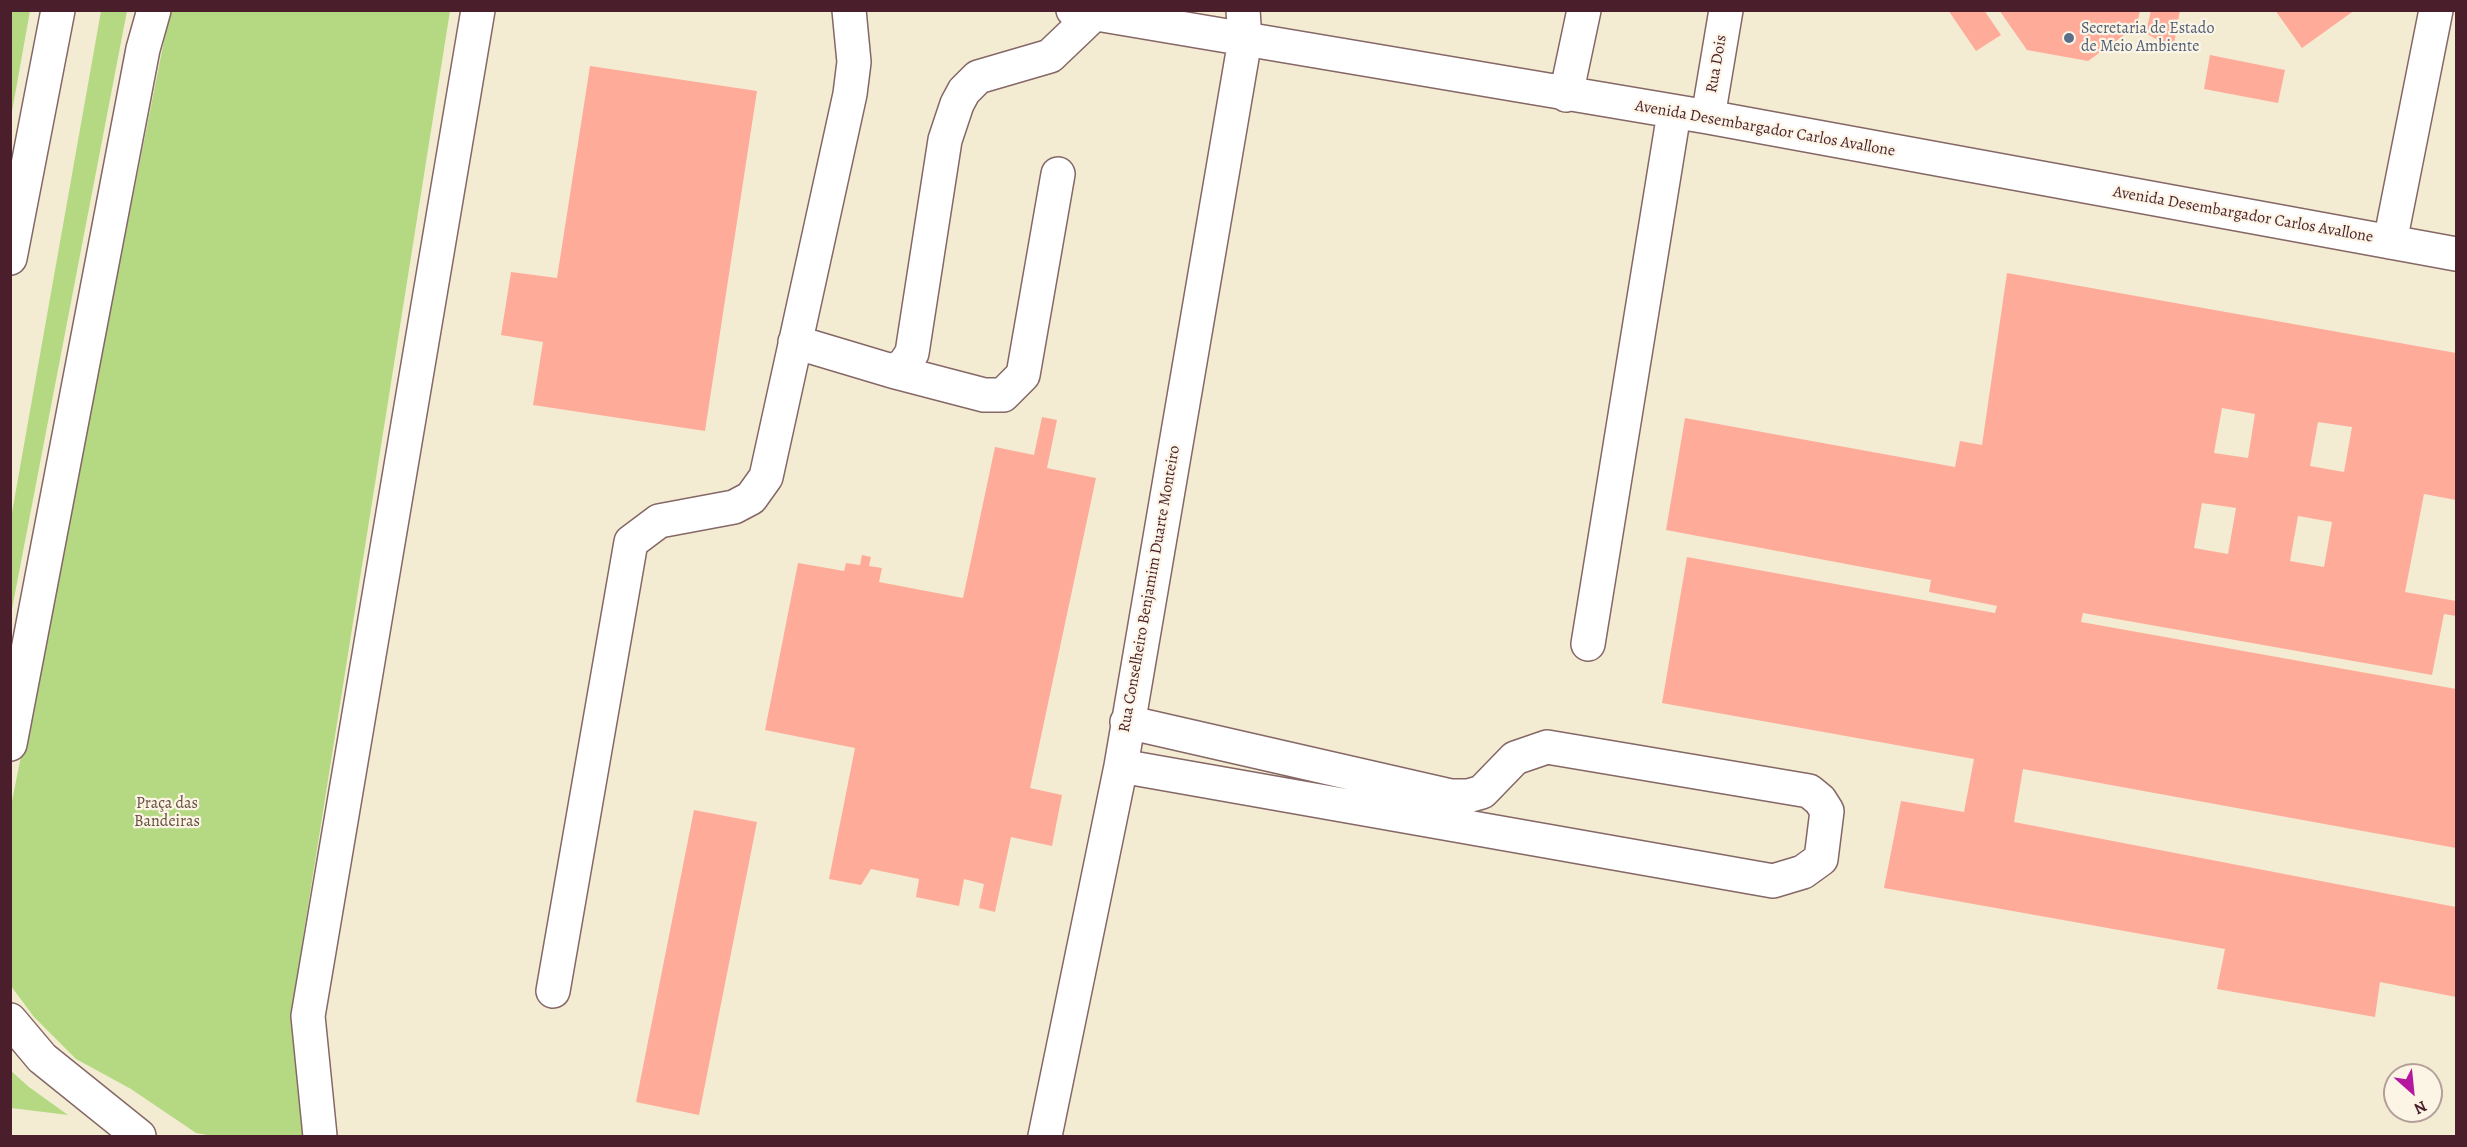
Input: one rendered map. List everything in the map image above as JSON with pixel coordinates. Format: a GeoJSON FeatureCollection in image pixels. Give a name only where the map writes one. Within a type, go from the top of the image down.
{"type":"FeatureCollection","features":[{"type":"Feature","properties":{"kind":"street"},"geometry":{"type":"LineString","coordinates":[[10,258],[58,10]]}},
{"type":"Feature","properties":{"kind":"street"},"geometry":{"type":"LineString","coordinates":[[10,744],[143,50],[154,10]]}},
{"type":"Feature","properties":{"kind":"street"},"geometry":{"type":"LineString","coordinates":[[320,1137],[308,1016],[478,10]]}},
{"type":"Feature","properties":{"kind":"street"},"geometry":{"type":"LineString","coordinates":[[553,991],[631,542],[658,521],[734,507],[751,498],[766,477],[850,94],[854,62],[849,10]]}},
{"type":"Feature","properties":{"kind":"street"},"geometry":{"type":"LineString","coordinates":[[1566,95],[1584,10]]}},
{"type":"Feature","properties":{"kind":"street","name":"Rua Dois"},"geometry":{"type":"LineString","coordinates":[[1708,117],[1726,10]]}},
{"type":"Feature","properties":{"kind":"street"},"geometry":{"type":"LineString","coordinates":[[2390,242],[2436,10]]}},
{"type":"Feature","properties":{"kind":"street"},"geometry":{"type":"LineString","coordinates":[[892,371],[904,365],[912,353],[945,140],[957,104],[964,91],[978,77],[1050,56],[1083,12]]}},
{"type":"Feature","properties":{"kind":"street","name":"Avenida Desembargador Carlos Avallone"},"geometry":{"type":"LineString","coordinates":[[1083,12],[1244,25],[1566,95],[1708,117],[2457,254]]}},
{"type":"Feature","properties":{"kind":"street","name":"Rua Conselheiro Benjamim Duarte Monteiro"},"geometry":{"type":"LineString","coordinates":[[1045,1137],[1121,766],[1244,25]]}},
{"type":"Feature","properties":{"kind":"street"},"geometry":{"type":"LineString","coordinates":[[1588,644],[1674,113]]}},
{"type":"Feature","properties":{"kind":"street"},"geometry":{"type":"LineString","coordinates":[[795,342],[984,395],[1003,395],[1023,375],[1058,174]]}},
{"type":"Feature","properties":{"kind":"street"},"geometry":{"type":"LineString","coordinates":[[1121,766],[1773,881],[1803,872],[1821,859],[1827,811],[1820,800],[1809,791],[1547,747],[1515,758],[1482,792],[1468,796],[1451,796],[1127,722]]}},
{"type":"Feature","properties":{"kind":"street"},"geometry":{"type":"LineString","coordinates":[[10,1020],[42,1058],[138,1137]]}},
{"type":"Feature","properties":{"kind":"green space"},"geometry":{"type":"Polygon","coordinates":[[[10,11],[30,11],[11,117],[10,11]]]}},
{"type":"Feature","properties":{"kind":"green space"},"geometry":{"type":"Polygon","coordinates":[[[101,11],[127,11],[11,614],[11,518],[101,11]]]}},
{"type":"Feature","properties":{"kind":"green space","name":"Praça das Bandeiras"},"geometry":{"type":"Polygon","coordinates":[[[170,11],[450,11],[292,1007],[306,1128],[304,1136],[213,1136],[196,1133],[131,1089],[76,1059],[34,1017],[11,986],[11,806],[170,11]]]}},
{"type":"Feature","properties":{"kind":"green space"},"geometry":{"type":"Polygon","coordinates":[[[10,1070],[29,1087],[68,1115],[11,1108],[10,1070]]]}},
{"type":"Feature","properties":{"kind":"building"},"geometry":{"type":"Polygon","coordinates":[[[1948,10],[1984,10],[2001,35],[1976,51],[1948,10]]]}},
{"type":"Feature","properties":{"kind":"building","name":"Secretaria de Estado de Meio Ambiente"},"geometry":{"type":"Polygon","coordinates":[[[1999,10],[2140,10],[2137,26],[2088,61],[2027,50],[1999,10]]]}},
{"type":"Feature","properties":{"kind":"building"},"geometry":{"type":"Polygon","coordinates":[[[2151,10],[2180,10],[2173,50],[2146,33],[2151,10]]]}},
{"type":"Feature","properties":{"kind":"building"},"geometry":{"type":"Polygon","coordinates":[[[2275,10],[2355,10],[2302,48],[2275,10]]]}},
{"type":"Feature","properties":{"kind":"building"},"geometry":{"type":"Polygon","coordinates":[[[2210,55],[2285,70],[2278,103],[2204,89],[2210,55]]]}},
{"type":"Feature","properties":{"kind":"building"},"geometry":{"type":"Polygon","coordinates":[[[590,66],[757,91],[705,431],[533,405],[543,342],[501,335],[511,272],[557,278],[590,66]]]}},
{"type":"Feature","properties":{"kind":"building"},"geometry":{"type":"Polygon","coordinates":[[[2007,273],[2456,353],[2456,500],[2424,494],[2405,592],[2456,601],[2456,616],[2444,614],[2432,675],[2083,613],[2081,622],[2456,689],[2456,848],[2023,769],[2014,822],[2456,907],[2456,997],[2380,982],[2375,1017],[2217,989],[2225,949],[1884,888],[1901,801],[1964,812],[1974,759],[1662,703],[1687,557],[1995,613],[1997,606],[1929,592],[1931,580],[1666,530],[1685,418],[1955,467],[1960,441],[1982,445],[2007,273]],[[2222,408],[2214,453],[2248,458],[2255,414],[2222,408]],[[2318,422],[2310,466],[2344,472],[2352,427],[2318,422]],[[2202,503],[2194,548],[2228,554],[2236,508],[2202,503]],[[2298,516],[2290,561],[2324,567],[2332,522],[2298,516]]]}},
{"type":"Feature","properties":{"kind":"building"},"geometry":{"type":"Polygon","coordinates":[[[1042,417],[1057,420],[1047,468],[1096,478],[1030,788],[1062,795],[1052,846],[1011,837],[995,912],[979,908],[984,884],[964,879],[959,906],[916,897],[919,879],[871,869],[861,885],[829,879],[855,748],[765,730],[798,563],[844,571],[846,563],[860,565],[862,555],[871,557],[869,566],[882,568],[879,582],[963,598],[995,447],[1034,455],[1042,417]]]}},
{"type":"Feature","properties":{"kind":"building"},"geometry":{"type":"Polygon","coordinates":[[[694,810],[757,822],[699,1115],[636,1102],[694,810]]]}},
{"type":"Feature","properties":{"kind":"place","name":"Secretaria de Estado de Meio Ambiente"},"geometry":{"type":"Point","coordinates":[2069,38]}}]}
